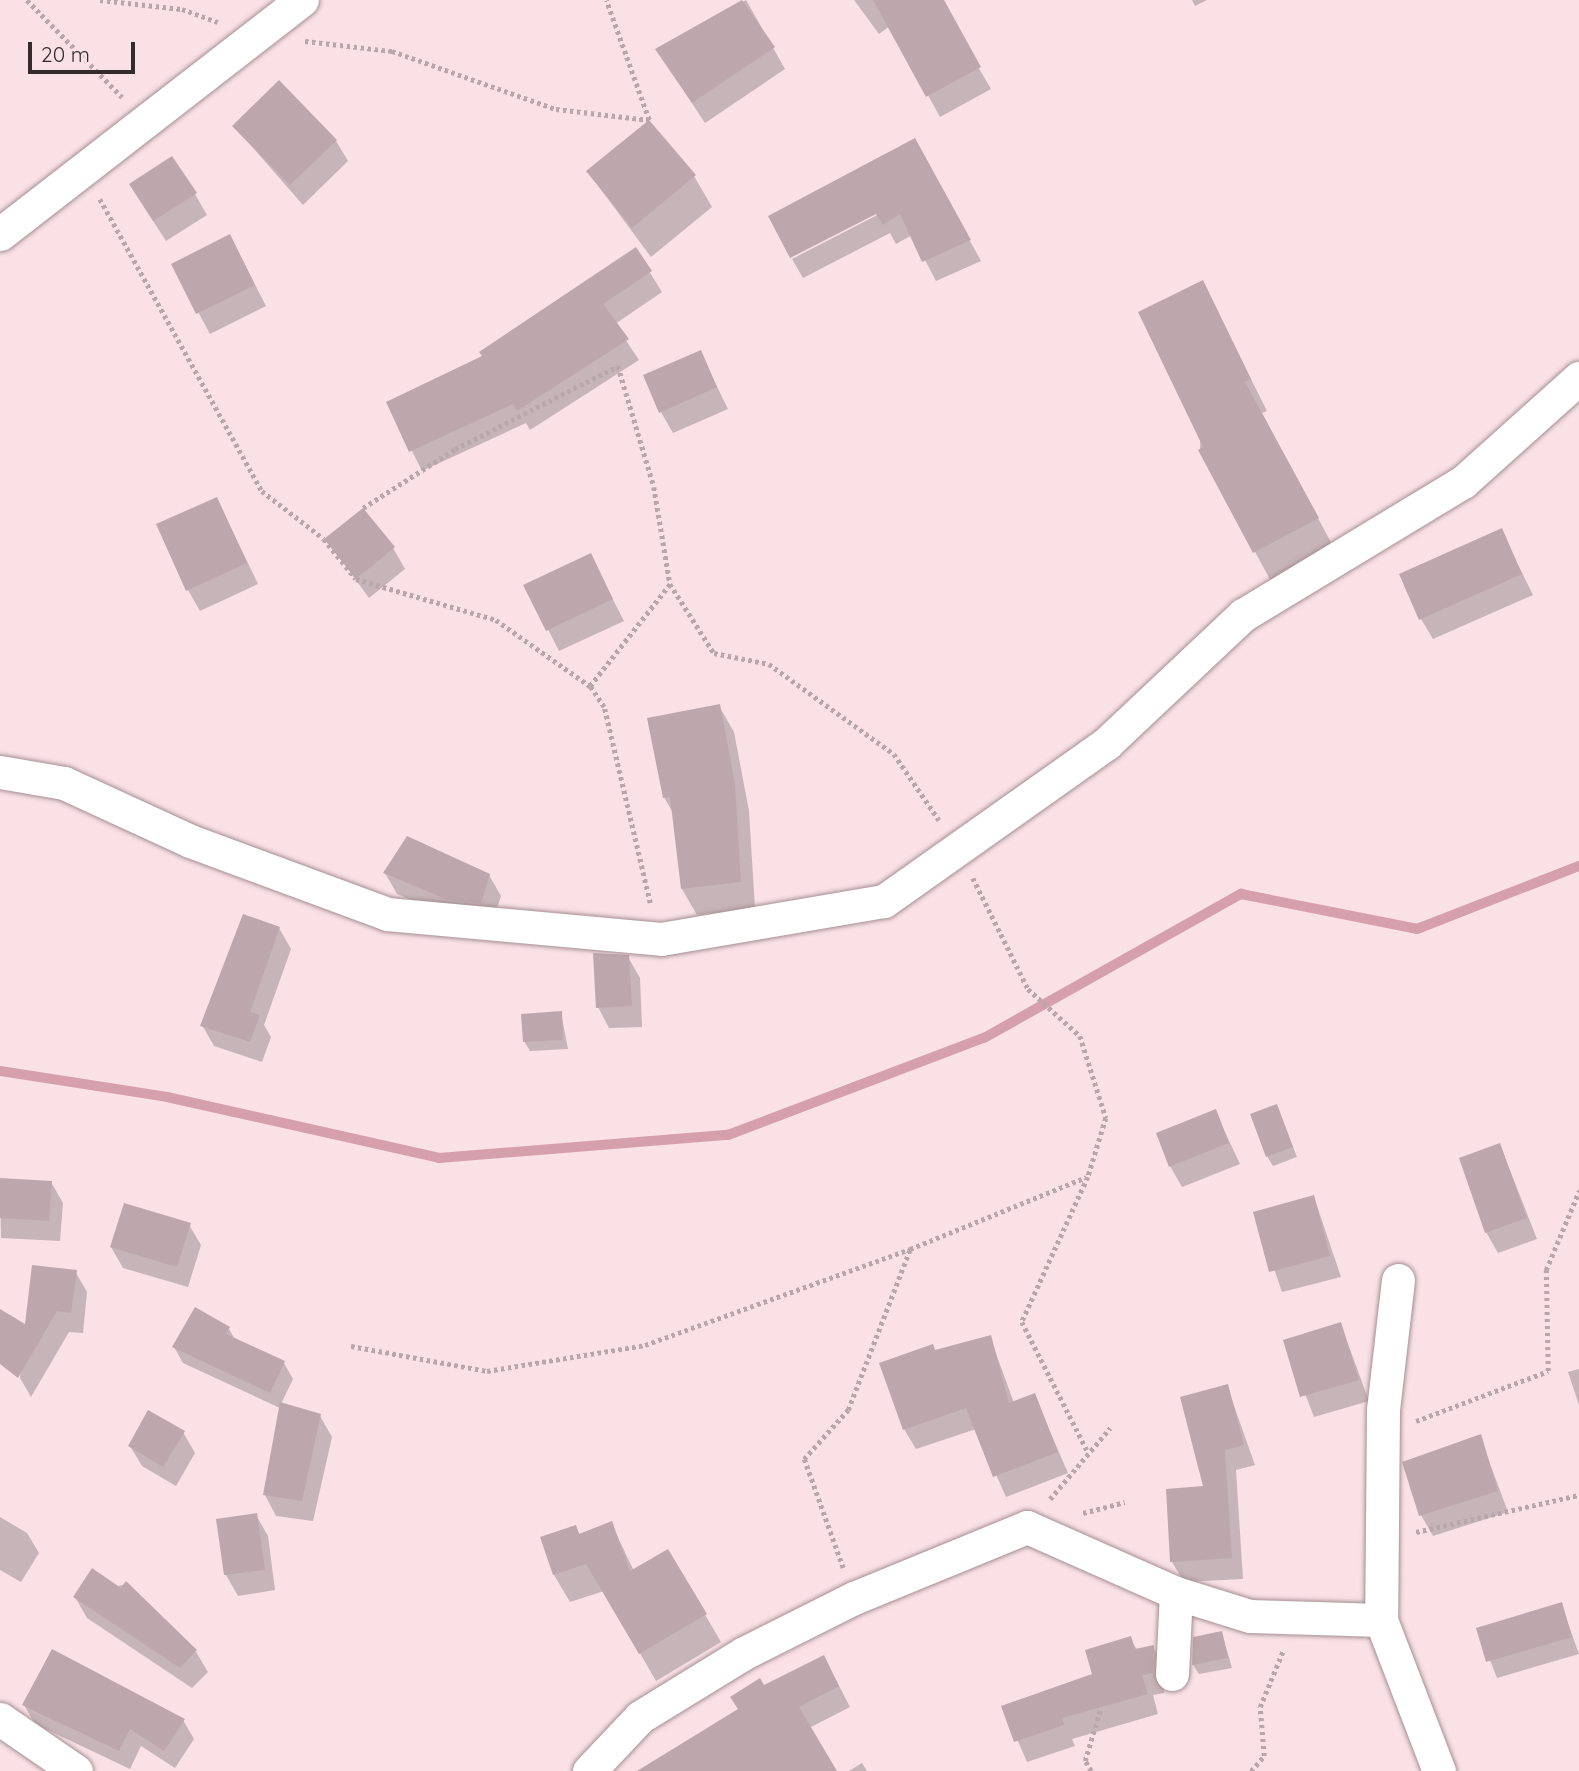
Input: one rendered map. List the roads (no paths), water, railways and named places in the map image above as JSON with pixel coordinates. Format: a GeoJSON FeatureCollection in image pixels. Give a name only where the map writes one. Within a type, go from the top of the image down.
{"type":"FeatureCollection","features":[{"type":"Feature","properties":{"kind":"street"},"geometry":{"type":"LineString","coordinates":[[0,234],[85,171],[143,117],[302,0]]}},
{"type":"Feature","properties":{"kind":"street"},"geometry":{"type":"LineString","coordinates":[[0,772],[64,783],[190,841],[387,914],[660,939],[884,901],[910,888],[957,847],[1116,735],[1243,615],[1415,517],[1579,378]]}},
{"type":"Feature","properties":{"kind":"street"},"geometry":{"type":"LineString","coordinates":[[1398,1280],[1383,1435],[1381,1620],[1439,1771]]}},
{"type":"Feature","properties":{"kind":"street"},"geometry":{"type":"LineString","coordinates":[[589,1771],[640,1717],[854,1598],[1027,1527],[1176,1592],[1250,1616],[1381,1620]]}},
{"type":"Feature","properties":{"kind":"street"},"geometry":{"type":"LineString","coordinates":[[1172,1674],[1176,1592]]}},
{"type":"Feature","properties":{"kind":"street"},"geometry":{"type":"LineString","coordinates":[[0,1720],[76,1771]]}},
{"type":"Feature","properties":{"kind":"waterway"},"geometry":{"type":"LineString","coordinates":[[0,1071],[167,1097],[439,1158],[728,1135],[984,1038],[1241,894],[1417,929],[1579,866]]}}]}
